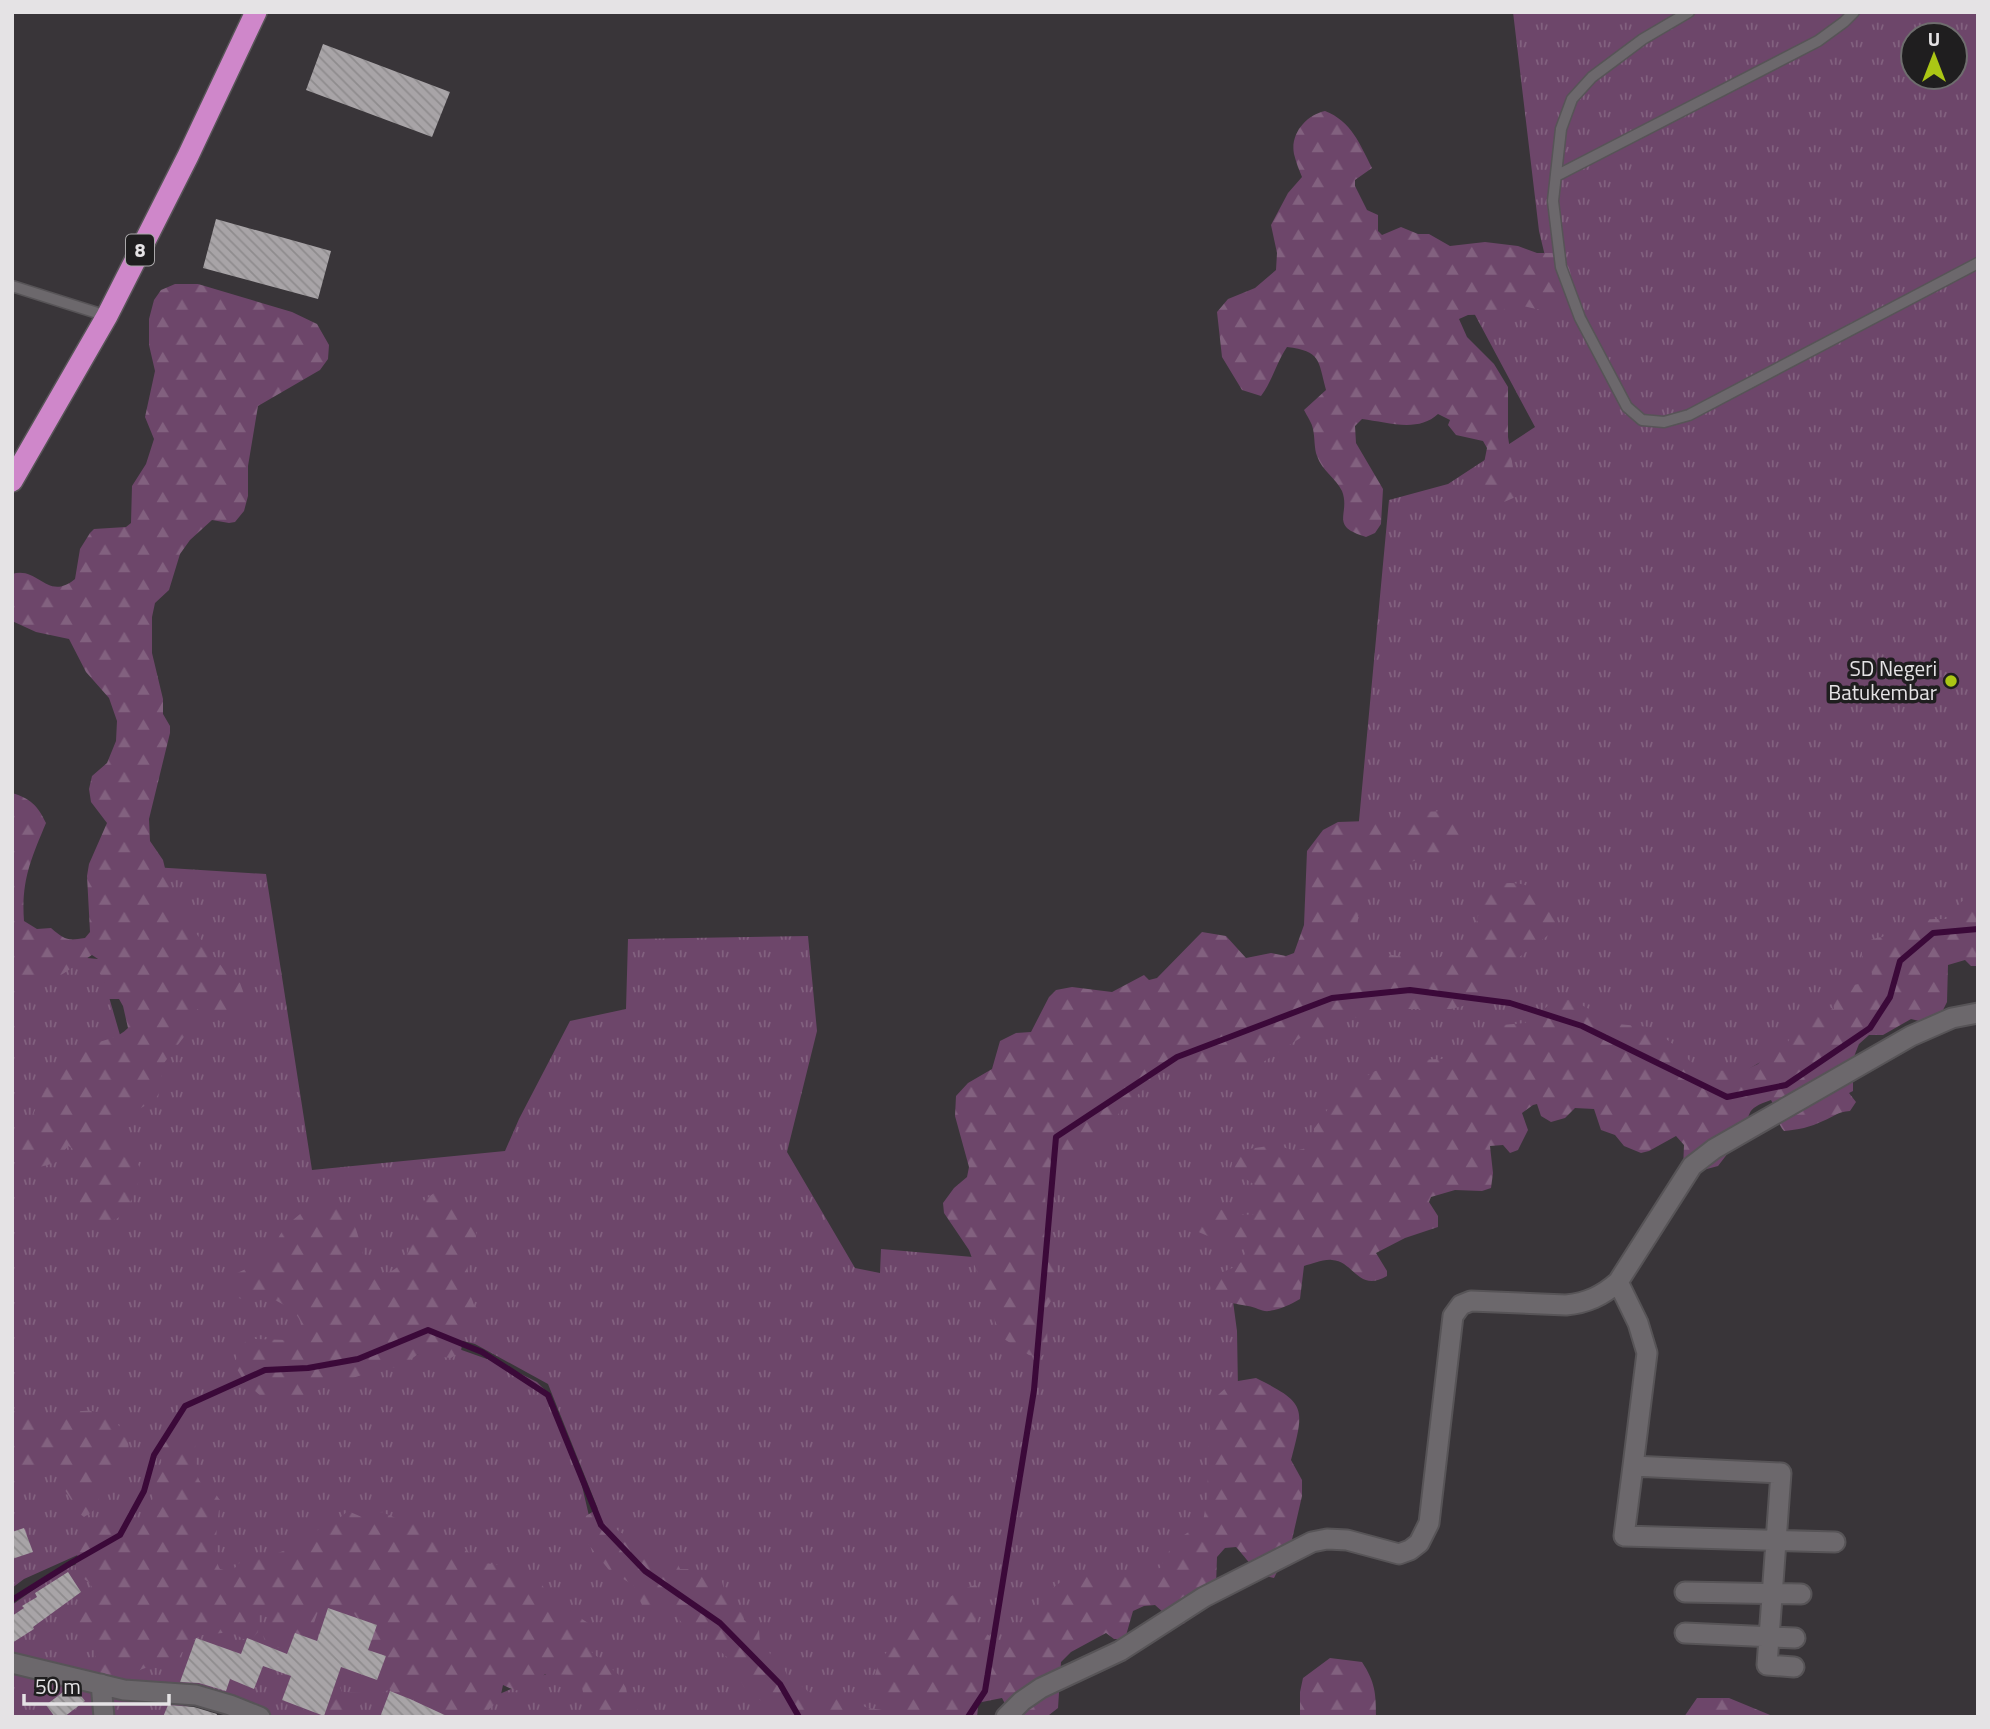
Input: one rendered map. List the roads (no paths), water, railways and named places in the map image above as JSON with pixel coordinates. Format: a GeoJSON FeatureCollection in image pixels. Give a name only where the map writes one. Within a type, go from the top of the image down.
{"type":"FeatureCollection","features":[{"type":"Feature","properties":{"kind":"highway","name":"8"},"geometry":{"type":"LineString","coordinates":[[12,481],[107,316],[188,156],[256,12]]}},
{"type":"Feature","properties":{"kind":"street"},"geometry":{"type":"LineString","coordinates":[[1006,1717],[1022,1701],[1041,1688],[1121,1651],[1204,1597],[1312,1542],[1327,1539],[1347,1540],[1399,1553],[1410,1550],[1419,1543],[1429,1523],[1453,1316],[1461,1305],[1471,1301],[1566,1305],[1581,1303],[1605,1293],[1618,1282],[1692,1166],[1714,1149],[1912,1035],[1952,1018],[1978,1013]]}},
{"type":"Feature","properties":{"kind":"street"},"geometry":{"type":"LineString","coordinates":[[1618,1282],[1638,1323],[1647,1353],[1624,1536],[1835,1542]]}},
{"type":"Feature","properties":{"kind":"street"},"geometry":{"type":"LineString","coordinates":[[1633,1466],[1781,1473],[1767,1665],[1794,1667]]}},
{"type":"Feature","properties":{"kind":"street"},"geometry":{"type":"LineString","coordinates":[[1685,1592],[1801,1594]]}},
{"type":"Feature","properties":{"kind":"street"},"geometry":{"type":"LineString","coordinates":[[1685,1633],[1795,1638]]}},
{"type":"Feature","properties":{"kind":"street"},"geometry":{"type":"LineString","coordinates":[[12,1663],[124,1690],[196,1695],[260,1717]]}},
{"type":"Feature","properties":{"kind":"street"},"geometry":{"type":"LineString","coordinates":[[101,1684],[104,1717]]}},
{"type":"Feature","properties":{"kind":"lane"},"geometry":{"type":"LineString","coordinates":[[1689,12],[1643,39],[1592,77],[1573,99],[1561,129],[1553,201],[1561,267],[1586,329],[1627,407],[1642,420],[1664,422],[1689,415],[1978,263]]}},
{"type":"Feature","properties":{"kind":"lane"},"geometry":{"type":"LineString","coordinates":[[1556,176],[1818,41],[1854,12]]}},
{"type":"Feature","properties":{"kind":"lane"},"geometry":{"type":"LineString","coordinates":[[12,286],[107,316]]}},
{"type":"Feature","properties":{"kind":"waterway"},"geometry":{"type":"LineString","coordinates":[[968,1717],[985,1691],[1034,1390],[1056,1137],[1177,1057],[1332,998],[1410,990],[1510,1003],[1582,1026],[1727,1097],[1786,1085],[1870,1028],[1890,997],[1900,961],[1933,933],[1978,929]]}},
{"type":"Feature","properties":{"kind":"waterway"},"geometry":{"type":"LineString","coordinates":[[12,1600],[120,1535],[144,1491],[154,1455],[185,1406],[265,1370],[308,1368],[358,1359],[428,1330],[482,1352],[548,1395],[601,1525],[645,1571],[720,1623],[780,1684],[799,1717]]}},
{"type":"Feature","properties":{"kind":"place","name":"SD Negeri Batukembar"},"geometry":{"type":"Point","coordinates":[1951,681]}}]}
